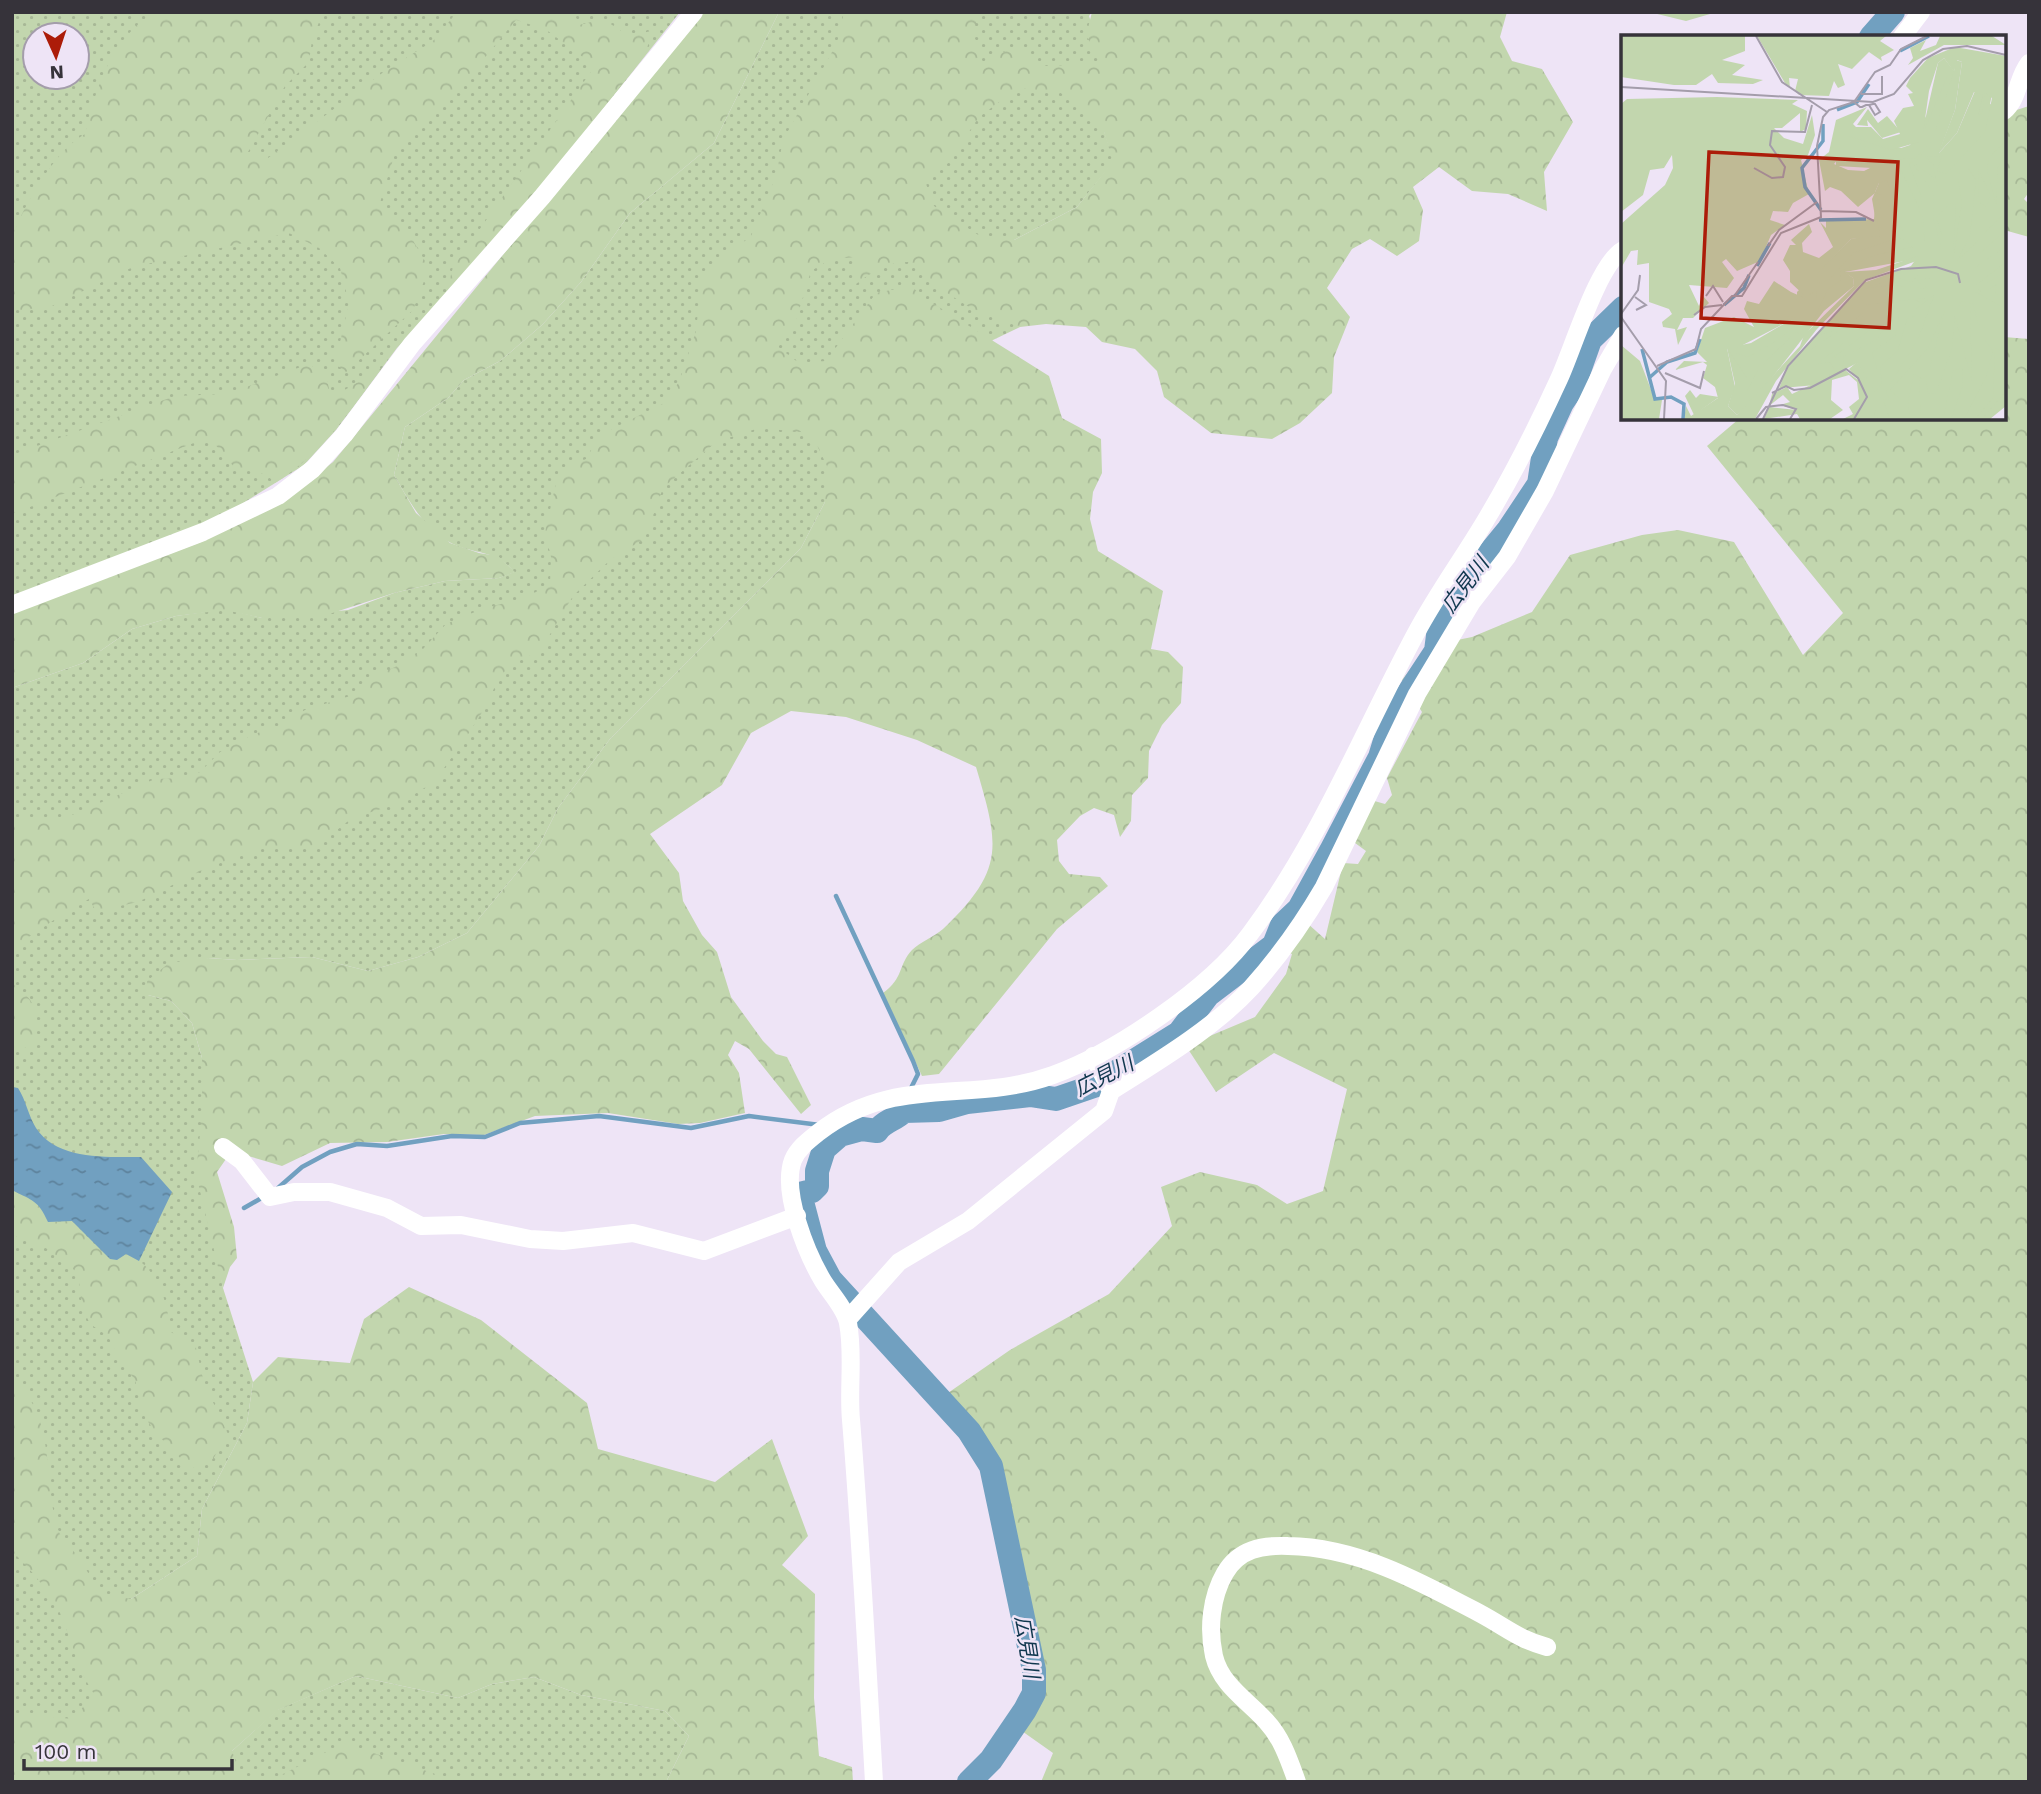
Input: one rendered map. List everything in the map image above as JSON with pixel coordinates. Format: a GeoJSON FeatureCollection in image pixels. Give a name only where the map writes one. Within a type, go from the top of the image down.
{"type":"FeatureCollection","features":[{"type":"Feature","properties":{"kind":"street"},"geometry":{"type":"LineString","coordinates":[[12,605],[203,532],[278,496],[313,469],[344,435],[412,344],[524,218],[694,12]]}},
{"type":"Feature","properties":{"kind":"street"},"geometry":{"type":"LineString","coordinates":[[1904,35],[1921,12]]}},
{"type":"Feature","properties":{"kind":"street"},"geometry":{"type":"LineString","coordinates":[[2006,109],[2011,105],[2022,72],[2029,63]]}},
{"type":"Feature","properties":{"kind":"street"},"geometry":{"type":"LineString","coordinates":[[874,1782],[861,1532],[850,1412],[850,1316],[820,1276],[797,1216],[791,1194],[793,1161],[804,1144],[838,1118],[877,1100],[1014,1084],[1051,1076],[1095,1059],[1224,964],[1250,935],[1293,872],[1416,632],[1488,516],[1534,433],[1576,343],[1606,265],[1621,252]]}},
{"type":"Feature","properties":{"kind":"street"},"geometry":{"type":"LineString","coordinates":[[1110,1088],[1224,1013],[1250,990],[1306,918],[1324,887],[1417,694],[1465,613],[1507,557],[1545,491],[1603,369],[1621,338]]}},
{"type":"Feature","properties":{"kind":"street"},"geometry":{"type":"LineString","coordinates":[[850,1316],[899,1262],[968,1221],[1074,1138],[1104,1111],[1110,1088],[1095,1059]]}},
{"type":"Feature","properties":{"kind":"street"},"geometry":{"type":"LineString","coordinates":[[223,1147],[243,1161],[267,1194],[330,1192],[387,1208],[421,1226],[461,1225],[530,1239],[563,1241],[633,1233],[704,1251],[797,1216]]}},
{"type":"Feature","properties":{"kind":"street"},"geometry":{"type":"LineString","coordinates":[[1297,1782],[1278,1736],[1229,1686],[1214,1658],[1210,1638],[1218,1586],[1228,1568],[1242,1554],[1256,1547],[1278,1545],[1347,1553],[1375,1562],[1441,1592],[1516,1637],[1547,1647]]}},
{"type":"Feature","properties":{"kind":"green space"},"geometry":{"type":"Polygon","coordinates":[[[12,12],[680,12],[546,181],[445,298],[397,348],[336,430],[304,465],[189,537],[12,599],[12,12]]]}},
{"type":"Feature","properties":{"kind":"green space"},"geometry":{"type":"Polygon","coordinates":[[[155,12],[323,12],[312,40],[309,62],[285,86],[248,152],[268,158],[385,71],[433,41],[457,12],[574,12],[579,25],[603,19],[629,36],[651,31],[646,54],[546,181],[445,298],[453,267],[595,66],[545,29],[516,20],[467,79],[395,153],[379,206],[408,232],[429,268],[413,310],[346,372],[335,364],[349,303],[340,268],[319,248],[289,233],[133,267],[52,306],[22,310],[12,308],[11,243],[24,210],[52,165],[85,134],[100,82],[116,50],[140,23],[155,12]]]}},
{"type":"Feature","properties":{"kind":"green space"},"geometry":{"type":"Polygon","coordinates":[[[702,12],[779,12],[714,143],[630,213],[581,282],[542,325],[500,361],[464,380],[448,398],[405,427],[394,475],[416,513],[450,543],[498,556],[515,572],[499,578],[445,581],[394,593],[317,618],[262,618],[225,610],[176,616],[132,629],[83,663],[12,688],[12,613],[201,542],[283,501],[333,462],[702,12]]]}},
{"type":"Feature","properties":{"kind":"green space"},"geometry":{"type":"Polygon","coordinates":[[[779,12],[1092,12],[1089,16],[1105,64],[1104,131],[1114,161],[1077,207],[1014,240],[1020,327],[993,340],[825,502],[801,548],[610,739],[558,808],[539,846],[467,933],[418,957],[368,971],[312,957],[237,960],[208,958],[148,995],[171,1001],[192,1023],[202,1058],[202,1114],[214,1238],[223,1288],[253,1382],[247,1423],[202,1509],[197,1556],[131,1599],[232,1751],[277,1710],[356,1676],[458,1698],[492,1684],[534,1677],[581,1695],[665,1711],[689,1736],[666,1782],[12,1782],[12,688],[83,663],[132,629],[176,616],[225,609],[262,618],[348,610],[394,593],[445,581],[499,578],[514,572],[494,556],[443,539],[418,514],[394,475],[405,427],[448,398],[464,380],[500,361],[542,325],[581,282],[630,213],[714,143],[779,12]]]}},
{"type":"Feature","properties":{"kind":"green space"},"geometry":{"type":"Polygon","coordinates":[[[844,12],[980,12],[973,32],[983,63],[1011,48],[1022,51],[1042,66],[1104,64],[1086,36],[1092,12],[1507,12],[1500,37],[1512,61],[1542,69],[1573,122],[1544,172],[1547,211],[1508,194],[1472,191],[1439,167],[1413,187],[1423,210],[1419,241],[1397,256],[1370,239],[1352,249],[1327,288],[1350,317],[1334,357],[1332,393],[1300,423],[1272,439],[1211,433],[1164,397],[1157,371],[1135,349],[1102,342],[1086,327],[1046,324],[1020,327],[974,310],[931,283],[910,262],[886,266],[851,288],[856,257],[831,259],[811,271],[795,323],[778,347],[799,363],[826,361],[876,293],[911,286],[926,299],[1049,376],[1062,418],[1101,439],[1102,473],[1093,492],[1090,519],[1098,551],[1163,591],[1151,649],[1168,652],[1183,667],[1181,703],[1162,725],[1149,751],[1148,778],[1132,795],[1131,821],[1120,837],[1114,815],[1094,808],[1080,816],[1057,840],[1059,861],[1069,874],[1100,877],[1108,886],[1057,929],[939,1074],[922,1076],[883,993],[898,977],[912,950],[943,929],[978,889],[987,872],[992,855],[992,837],[976,767],[917,740],[846,717],[791,711],[751,733],[722,785],[650,834],[679,873],[683,901],[702,935],[717,952],[731,997],[763,1041],[776,1054],[787,1057],[811,1105],[801,1114],[749,1049],[735,1041],[728,1055],[739,1073],[745,1113],[700,1123],[678,1124],[608,1113],[535,1116],[484,1135],[444,1134],[387,1142],[330,1143],[282,1166],[245,1155],[226,1159],[217,1172],[234,1227],[237,1258],[230,1267],[223,1288],[196,1174],[202,1114],[202,1058],[192,1023],[171,1001],[148,995],[147,981],[169,963],[208,958],[237,960],[312,957],[368,971],[418,957],[467,933],[539,846],[558,808],[610,739],[801,548],[825,502],[827,466],[811,433],[759,428],[716,442],[663,488],[645,538],[609,561],[573,596],[540,651],[510,665],[497,681],[488,703],[465,739],[434,782],[400,803],[352,818],[318,845],[262,848],[209,867],[138,902],[96,911],[89,899],[12,947],[12,820],[37,821],[72,815],[155,779],[185,778],[200,772],[220,752],[252,735],[278,726],[305,710],[363,692],[372,678],[403,663],[423,649],[446,624],[482,609],[527,597],[550,584],[551,557],[545,532],[559,470],[586,459],[600,435],[664,403],[679,382],[696,331],[702,275],[751,236],[776,176],[783,140],[837,43],[844,12]],[[1018,88],[979,117],[948,163],[925,181],[934,206],[986,240],[1014,240],[1077,207],[1113,161],[1104,132],[1061,93],[1018,88]]]}},
{"type":"Feature","properties":{"kind":"green space"},"geometry":{"type":"Polygon","coordinates":[[[1649,12],[1717,12],[1686,21],[1649,12]]]}},
{"type":"Feature","properties":{"kind":"green space"},"geometry":{"type":"Polygon","coordinates":[[[2029,106],[2029,192],[2024,199],[2029,204],[2029,237],[2006,231],[2006,113],[2029,106]]]}},
{"type":"Feature","properties":{"kind":"green space"},"geometry":{"type":"Polygon","coordinates":[[[2006,337],[2029,339],[2029,1782],[1041,1782],[1053,1753],[1019,1729],[1039,1695],[1038,1672],[997,1468],[983,1442],[945,1395],[1010,1350],[1109,1294],[1172,1226],[1161,1187],[1200,1172],[1257,1185],[1287,1204],[1323,1191],[1347,1089],[1274,1053],[1216,1092],[1186,1046],[1255,1017],[1286,974],[1292,954],[1284,951],[1307,923],[1325,939],[1343,863],[1358,864],[1366,851],[1351,840],[1371,800],[1385,804],[1392,795],[1387,778],[1422,712],[1402,680],[1428,646],[1472,637],[1532,612],[1570,555],[1642,535],[1678,530],[1734,542],[1803,655],[1843,613],[1707,446],[1738,420],[2006,420],[2006,337]]]}},
{"type":"Feature","properties":{"kind":"green space"},"geometry":{"type":"Polygon","coordinates":[[[309,364],[326,375],[331,398],[382,368],[321,445],[275,483],[267,475],[234,467],[209,437],[12,514],[12,455],[175,396],[227,394],[309,364]]]}},
{"type":"Feature","properties":{"kind":"green space"},"geometry":{"type":"Polygon","coordinates":[[[12,983],[28,997],[35,1010],[35,1046],[19,1049],[12,1046],[12,983]]]}},
{"type":"Feature","properties":{"kind":"green space"},"geometry":{"type":"Polygon","coordinates":[[[12,1190],[38,1203],[52,1222],[72,1221],[110,1257],[116,1260],[126,1254],[137,1259],[153,1276],[167,1309],[171,1332],[196,1348],[204,1383],[228,1434],[213,1459],[191,1469],[154,1431],[145,1417],[135,1380],[119,1359],[108,1336],[90,1324],[82,1307],[78,1273],[48,1249],[12,1235],[12,1190]]]}},
{"type":"Feature","properties":{"kind":"green space"},"geometry":{"type":"Polygon","coordinates":[[[409,1287],[481,1320],[587,1403],[598,1449],[715,1482],[772,1439],[808,1536],[782,1565],[815,1594],[814,1698],[819,1756],[852,1767],[853,1782],[666,1782],[689,1736],[665,1711],[581,1695],[534,1677],[492,1684],[458,1698],[356,1676],[278,1710],[232,1751],[243,1782],[12,1782],[12,1713],[73,1719],[94,1694],[83,1674],[56,1604],[39,1580],[12,1551],[12,1383],[26,1395],[36,1411],[42,1430],[54,1515],[60,1535],[79,1558],[101,1594],[131,1599],[197,1556],[202,1509],[247,1423],[253,1382],[278,1357],[350,1363],[364,1319],[409,1287]]]}},
{"type":"Feature","properties":{"kind":"green space"},"geometry":{"type":"Polygon","coordinates":[[[344,1743],[459,1782],[274,1782],[279,1776],[344,1743]]]}},
{"type":"Feature","properties":{"kind":"water"},"geometry":{"type":"Polygon","coordinates":[[[12,1087],[18,1088],[21,1093],[36,1128],[56,1146],[97,1156],[141,1157],[172,1192],[139,1261],[126,1254],[117,1260],[110,1259],[72,1221],[48,1222],[34,1202],[12,1190],[12,1087]]]}},
{"type":"Feature","properties":{"kind":"waterway","name":"広見川"},"geometry":{"type":"LineString","coordinates":[[1873,35],[1893,12]]}},
{"type":"Feature","properties":{"kind":"waterway","name":"広見川"},"geometry":{"type":"LineString","coordinates":[[969,1782],[991,1760],[1034,1693],[1034,1670],[991,1466],[969,1431],[830,1279],[815,1251],[800,1194],[812,1191],[817,1186],[817,1171],[824,1149],[840,1135],[862,1129],[877,1131],[904,1111],[939,1110],[967,1102],[1030,1095],[1056,1099],[1094,1086],[1179,1033],[1208,995],[1274,945],[1282,925],[1299,909],[1380,757],[1392,718],[1436,651],[1441,612],[1509,529],[1539,484],[1546,438],[1562,403],[1574,385],[1590,340],[1621,310]]}},
{"type":"Feature","properties":{"kind":"waterway"},"geometry":{"type":"LineString","coordinates":[[836,896],[913,1061],[918,1074],[911,1088]]}},
{"type":"Feature","properties":{"kind":"waterway"},"geometry":{"type":"LineString","coordinates":[[278,1188],[302,1167],[330,1152],[357,1144],[387,1146],[452,1136],[485,1137],[520,1123],[599,1116],[691,1128],[749,1116],[820,1125]]}},
{"type":"Feature","properties":{"kind":"waterway"},"geometry":{"type":"LineString","coordinates":[[831,1131],[840,1135]]}},
{"type":"Feature","properties":{"kind":"waterway"},"geometry":{"type":"LineString","coordinates":[[244,1208],[265,1196]]}}]}
